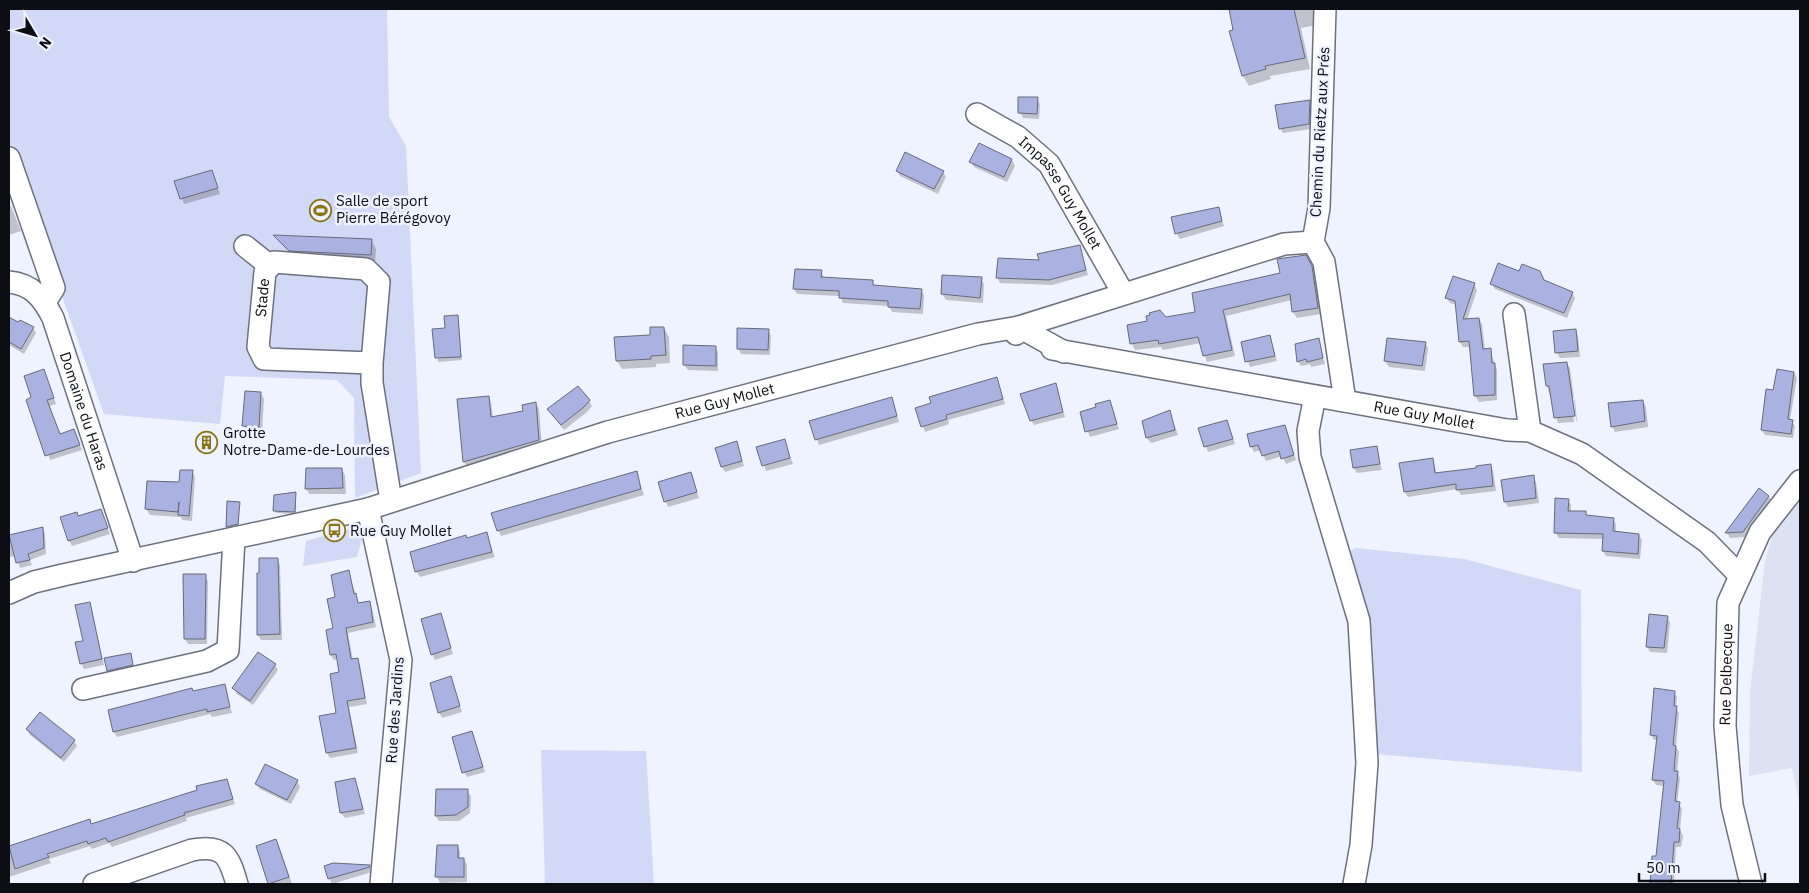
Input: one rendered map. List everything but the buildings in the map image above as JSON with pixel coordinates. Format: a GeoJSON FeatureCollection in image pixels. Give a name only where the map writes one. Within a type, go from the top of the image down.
{"type":"FeatureCollection","features":[{"type":"Feature","properties":{"kind":"street","name":"Chemin du Rietz aux Prés"},"geometry":{"type":"LineString","coordinates":[[1313,242],[1319,208],[1325,9]]}},
{"type":"Feature","properties":{"kind":"street","name":"Impasse Guy Mollet"},"geometry":{"type":"LineString","coordinates":[[977,114],[1018,137],[1049,164],[1123,293]]}},
{"type":"Feature","properties":{"kind":"street"},"geometry":{"type":"LineString","coordinates":[[9,158],[54,288],[45,302],[34,290],[9,282]]}},
{"type":"Feature","properties":{"kind":"street","name":"Rue Guy Mollet"},"geometry":{"type":"LineString","coordinates":[[1016,334],[1123,293],[1284,244],[1313,242]]}},
{"type":"Feature","properties":{"kind":"street"},"geometry":{"type":"LineString","coordinates":[[1313,242],[1324,262],[1345,400]]}},
{"type":"Feature","properties":{"kind":"street"},"geometry":{"type":"LineString","coordinates":[[245,246],[270,266]]}},
{"type":"Feature","properties":{"kind":"street","name":"Stade"},"geometry":{"type":"LineString","coordinates":[[372,363],[264,359],[258,347],[265,272],[270,266],[274,262],[366,269],[379,282],[372,383],[391,501]]}},
{"type":"Feature","properties":{"kind":"street","name":"Domaine du Haras"},"geometry":{"type":"LineString","coordinates":[[45,302],[133,560]]}},
{"type":"Feature","properties":{"kind":"street"},"geometry":{"type":"LineString","coordinates":[[1514,314],[1530,431]]}},
{"type":"Feature","properties":{"kind":"street","name":"Rue Guy Mollet"},"geometry":{"type":"LineString","coordinates":[[9,592],[34,582],[368,509],[608,432],[978,334],[1016,334],[1064,352],[1507,430],[1530,431],[1582,454],[1707,542],[1740,576]]}},
{"type":"Feature","properties":{"kind":"street"},"geometry":{"type":"LineString","coordinates":[[1315,396],[1308,431],[1310,457],[1359,621],[1367,763],[1361,845],[1354,884]]}},
{"type":"Feature","properties":{"kind":"street","name":"Rue Delbecque"},"geometry":{"type":"LineString","coordinates":[[1751,884],[1732,805],[1725,726],[1728,603],[1760,532],[1800,481]]}},
{"type":"Feature","properties":{"kind":"street","name":"Rue des Jardins"},"geometry":{"type":"LineString","coordinates":[[368,509],[401,660],[381,884]]}},
{"type":"Feature","properties":{"kind":"street"},"geometry":{"type":"LineString","coordinates":[[83,689],[207,661],[228,650],[234,538]]}},
{"type":"Feature","properties":{"kind":"street"},"geometry":{"type":"LineString","coordinates":[[94,884],[192,850],[208,847],[223,853],[231,863],[237,884]]}},
{"type":"Feature","properties":{"kind":"shaded area"},"geometry":{"type":"Polygon","coordinates":[[[9,9],[387,9],[389,117],[406,146],[421,473],[355,498],[354,398],[337,380],[225,376],[220,424],[104,414],[9,147],[9,9]]]}},
{"type":"Feature","properties":{"kind":"shaded area"},"geometry":{"type":"Polygon","coordinates":[[[1800,481],[1800,806],[1792,768],[1749,776],[1750,692],[1765,561],[1781,503],[1800,481]]]}},
{"type":"Feature","properties":{"kind":"shaded area"},"geometry":{"type":"Polygon","coordinates":[[[353,528],[363,535],[357,557],[303,566],[306,541],[353,528]]]}},
{"type":"Feature","properties":{"kind":"shaded area"},"geometry":{"type":"Polygon","coordinates":[[[1356,548],[1464,559],[1581,590],[1582,772],[1376,754],[1373,643],[1348,552],[1356,548]]]}},
{"type":"Feature","properties":{"kind":"shaded area"},"geometry":{"type":"Polygon","coordinates":[[[541,750],[646,751],[654,884],[545,884],[541,750]]]}},
{"type":"Feature","properties":{"kind":"place","name":"Salle de sport Pierre Bérégovoy"},"geometry":{"type":"Point","coordinates":[320,210]}},
{"type":"Feature","properties":{"kind":"place","name":"Grotte Notre-Dame-de-Lourdes"},"geometry":{"type":"Point","coordinates":[207,442]}},
{"type":"Feature","properties":{"kind":"place","name":"Rue Guy Mollet"},"geometry":{"type":"Point","coordinates":[334,531]}}]}
